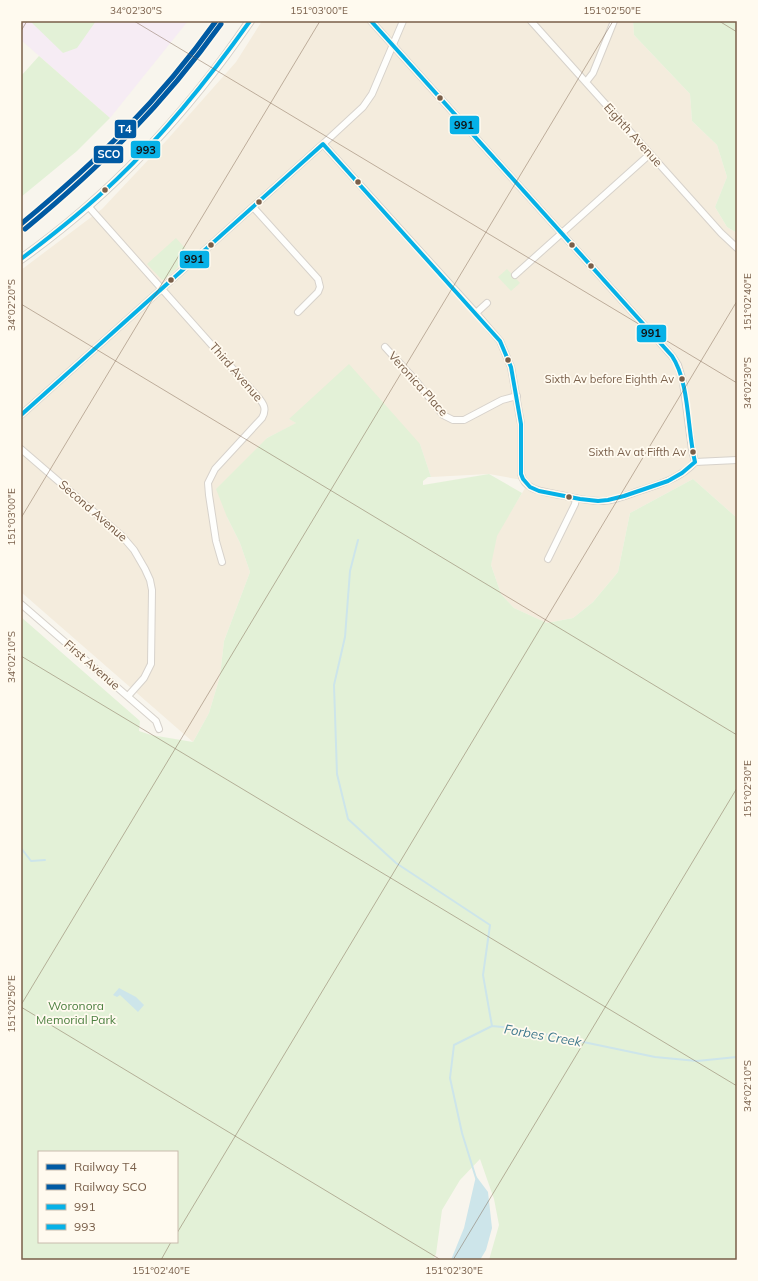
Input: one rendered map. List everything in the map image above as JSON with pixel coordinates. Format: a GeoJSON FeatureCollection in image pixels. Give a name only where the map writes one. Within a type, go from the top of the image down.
{"type":"FeatureCollection","features":[{"type":"Feature","properties":{"kind":"street"},"geometry":{"type":"LineString","coordinates":[[21,259],[88,206],[137,159],[194,96],[228,54],[250,21]]}},
{"type":"Feature","properties":{"kind":"street"},"geometry":{"type":"LineString","coordinates":[[371,21],[672,356],[678,365],[683,382],[692,450],[696,462]]}},
{"type":"Feature","properties":{"kind":"street"},"geometry":{"type":"LineString","coordinates":[[21,415],[358,111],[372,94],[403,21]]}},
{"type":"Feature","properties":{"kind":"street","name":"Eighth Avenue"},"geometry":{"type":"LineString","coordinates":[[531,21],[721,233],[737,248]]}},
{"type":"Feature","properties":{"kind":"street"},"geometry":{"type":"LineString","coordinates":[[586,82],[594,73],[614,21]]}},
{"type":"Feature","properties":{"kind":"street"},"geometry":{"type":"LineString","coordinates":[[323,144],[500,341],[511,367],[517,396],[521,424],[521,474],[524,483],[531,488],[542,492],[603,501],[616,499],[674,478],[696,462],[737,460]]}},
{"type":"Feature","properties":{"kind":"street"},"geometry":{"type":"LineString","coordinates":[[515,275],[650,154]]}},
{"type":"Feature","properties":{"kind":"street","name":"Third Avenue"},"geometry":{"type":"LineString","coordinates":[[88,206],[258,396],[264,406],[265,410],[262,418],[215,469],[208,483],[217,547],[222,562]]}},
{"type":"Feature","properties":{"kind":"street"},"geometry":{"type":"LineString","coordinates":[[253,207],[318,279],[320,287],[318,292],[298,312]]}},
{"type":"Feature","properties":{"kind":"street"},"geometry":{"type":"LineString","coordinates":[[476,313],[487,303]]}},
{"type":"Feature","properties":{"kind":"street","name":"Veronica Place"},"geometry":{"type":"LineString","coordinates":[[386,348],[416,381],[443,415],[453,420],[464,420],[502,400],[517,396]]}},
{"type":"Feature","properties":{"kind":"street","name":"Second Avenue"},"geometry":{"type":"LineString","coordinates":[[21,449],[125,539],[134,550],[150,580],[152,601],[151,664],[144,678],[128,696]]}},
{"type":"Feature","properties":{"kind":"street"},"geometry":{"type":"LineString","coordinates":[[548,559],[575,504],[576,498]]}},
{"type":"Feature","properties":{"kind":"street","name":"First Avenue"},"geometry":{"type":"LineString","coordinates":[[21,604],[128,696],[159,720],[159,729]]}},
{"type":"Feature","properties":{"kind":"shaded area"},"geometry":{"type":"Polygon","coordinates":[[[21,21],[188,21],[110,118],[21,40],[21,21]]]}},
{"type":"Feature","properties":{"kind":"shaded area"},"geometry":{"type":"Polygon","coordinates":[[[262,21],[633,21],[634,35],[690,94],[692,121],[717,145],[727,177],[715,207],[727,227],[737,233],[737,518],[693,479],[630,513],[618,572],[593,602],[573,618],[547,623],[514,608],[501,594],[491,565],[494,539],[527,485],[522,480],[489,474],[431,477],[420,444],[289,419],[297,423],[267,438],[227,517],[240,543],[250,572],[224,641],[220,676],[209,713],[193,742],[21,592],[21,270],[102,209],[166,141],[236,62],[262,21]]]}},
{"type":"Feature","properties":{"kind":"green space"},"geometry":{"type":"Polygon","coordinates":[[[30,21],[96,21],[77,48],[63,53],[30,21]]]}},
{"type":"Feature","properties":{"kind":"green space"},"geometry":{"type":"Polygon","coordinates":[[[633,21],[737,21],[737,233],[727,227],[715,207],[727,177],[717,145],[692,121],[690,94],[634,35],[633,21]]]}},
{"type":"Feature","properties":{"kind":"green space"},"geometry":{"type":"Polygon","coordinates":[[[39,56],[110,118],[77,151],[21,197],[21,76],[39,56]]]}},
{"type":"Feature","properties":{"kind":"green space"},"geometry":{"type":"Polygon","coordinates":[[[176,238],[191,255],[165,279],[162,280],[147,264],[176,238]]]}},
{"type":"Feature","properties":{"kind":"green space"},"geometry":{"type":"Polygon","coordinates":[[[507,269],[520,283],[511,291],[498,277],[507,269]]]}},
{"type":"Feature","properties":{"kind":"green space","name":"Woronora Memorial Park"},"geometry":{"type":"Polygon","coordinates":[[[349,364],[420,444],[431,477],[428,477],[423,481],[423,485],[489,474],[522,493],[497,536],[491,565],[501,594],[514,608],[547,623],[573,618],[593,602],[618,572],[630,513],[693,479],[737,518],[737,1260],[489,1260],[499,1225],[494,1199],[480,1159],[460,1180],[442,1210],[436,1254],[433,1260],[21,1260],[21,617],[140,721],[139,731],[151,735],[193,742],[209,713],[220,676],[224,641],[250,572],[240,543],[227,517],[216,489],[267,438],[296,423],[289,419],[349,364]]]}},
{"type":"Feature","properties":{"kind":"water"},"geometry":{"type":"Polygon","coordinates":[[[119,988],[136,997],[144,1005],[138,1012],[120,995],[117,997],[113,995],[119,988]]]}},
{"type":"Feature","properties":{"kind":"water"},"geometry":{"type":"Polygon","coordinates":[[[476,1176],[488,1192],[492,1228],[486,1250],[480,1260],[451,1260],[464,1228],[476,1176]]]}},
{"type":"Feature","properties":{"kind":"waterway"},"geometry":{"type":"LineString","coordinates":[[358,540],[350,571],[345,637],[334,685],[337,774],[348,819],[396,863],[490,925],[483,975],[492,1026]]}},
{"type":"Feature","properties":{"kind":"waterway"},"geometry":{"type":"LineString","coordinates":[[21,848],[31,861],[45,860]]}},
{"type":"Feature","properties":{"kind":"waterway","name":"Forbes Creek"},"geometry":{"type":"LineString","coordinates":[[476,1178],[462,1133],[450,1078],[454,1045],[492,1026],[513,1028],[655,1057],[697,1061],[737,1057]]}},
{"type":"Feature","properties":{"kind":"rail line","name":"T4"},"geometry":{"type":"LineString","coordinates":[[21,224],[101,154],[172,78],[216,21]]}},
{"type":"Feature","properties":{"kind":"rail line","name":"SCO"},"geometry":{"type":"LineString","coordinates":[[25,229],[80,182],[154,108],[221,24]]}},
{"type":"Feature","properties":{"kind":"transit line","name":"993"},"geometry":{"type":"LineString","coordinates":[[21,259],[106,190],[135,161],[171,123],[219,63],[250,21]]}},
{"type":"Feature","properties":{"kind":"transit line","name":"991"},"geometry":{"type":"LineString","coordinates":[[371,21],[672,356],[682,379],[695,462]]}},
{"type":"Feature","properties":{"kind":"transit line","name":"991"},"geometry":{"type":"LineString","coordinates":[[323,144],[500,341],[511,367],[521,424],[521,474],[523,479],[530,487],[539,491],[580,499],[598,501],[608,500],[668,481],[682,473],[695,462]]}},
{"type":"Feature","properties":{"kind":"transit line","name":"991"},"geometry":{"type":"LineString","coordinates":[[21,415],[323,144]]}},
{"type":"Feature","properties":{"kind":"place","name":"Sixth Av before Eighth Av"},"geometry":{"type":"Point","coordinates":[682,379]}},
{"type":"Feature","properties":{"kind":"place","name":"Sixth Av at Fifth Av"},"geometry":{"type":"Point","coordinates":[693,452]}}]}
